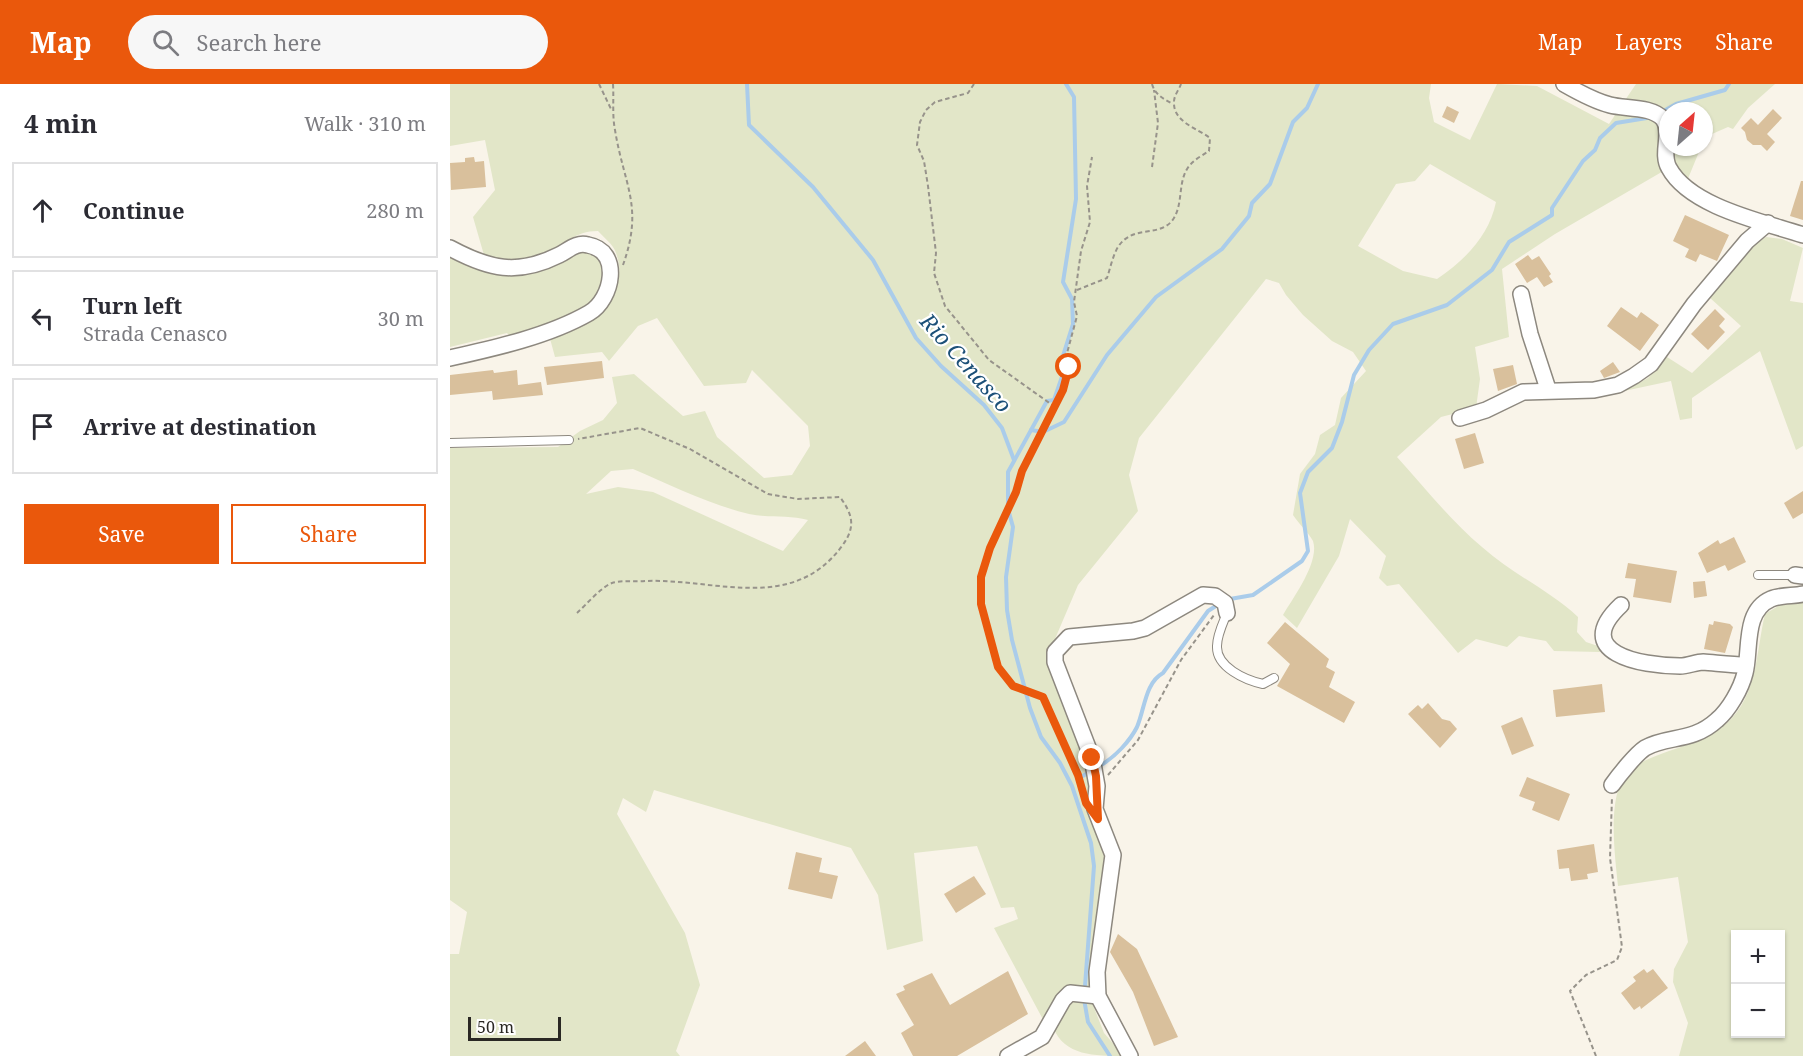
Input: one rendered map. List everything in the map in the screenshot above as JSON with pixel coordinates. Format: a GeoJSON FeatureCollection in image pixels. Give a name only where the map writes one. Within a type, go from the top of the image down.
{"type":"FeatureCollection","features":[{"type":"Feature","properties":{"kind":"street"},"geometry":{"type":"LineString","coordinates":[[1564,84],[1609,105],[1660,117],[1667,131],[1665,148],[1668,168],[1687,187],[1716,206],[1803,235]]}},
{"type":"Feature","properties":{"kind":"street"},"geometry":{"type":"LineString","coordinates":[[1460,418],[1486,410],[1523,392],[1548,389],[1565,393],[1618,385],[1651,364],[1695,304],[1748,241],[1768,223]]}},
{"type":"Feature","properties":{"kind":"street"},"geometry":{"type":"LineString","coordinates":[[450,248],[484,265],[494,267],[513,267],[548,260],[576,245],[596,247],[608,261],[608,294],[597,308],[565,325],[450,358]]}},
{"type":"Feature","properties":{"kind":"street"},"geometry":{"type":"LineString","coordinates":[[1521,294],[1530,334],[1548,389]]}},
{"type":"Feature","properties":{"kind":"street"},"geometry":{"type":"LineString","coordinates":[[1612,785],[1644,748],[1691,736],[1716,721],[1734,697],[1746,665],[1751,627],[1763,604],[1772,598],[1803,594]]}},
{"type":"Feature","properties":{"kind":"street"},"geometry":{"type":"LineString","coordinates":[[1130,1056],[1098,996],[1097,972],[1113,855],[1095,809],[1097,786],[1088,744],[1074,705],[1060,681],[1055,652],[1062,642],[1082,634],[1133,632],[1145,628],[1203,595],[1215,596],[1225,603],[1226,611]]}},
{"type":"Feature","properties":{"kind":"street"},"geometry":{"type":"LineString","coordinates":[[1621,605],[1604,623],[1601,633],[1603,641],[1619,654],[1633,660],[1681,666],[1702,662],[1746,665]]}},
{"type":"Feature","properties":{"kind":"street"},"geometry":{"type":"LineString","coordinates":[[1008,1056],[1042,1037],[1063,1000],[1070,993],[1098,996]]}},
{"type":"Feature","properties":{"kind":"lane"},"geometry":{"type":"LineString","coordinates":[[450,443],[569,440]]}},
{"type":"Feature","properties":{"kind":"lane"},"geometry":{"type":"LineString","coordinates":[[1758,575],[1799,576]]}},
{"type":"Feature","properties":{"kind":"lane"},"geometry":{"type":"LineString","coordinates":[[1226,611],[1217,644],[1222,662],[1248,681],[1263,684],[1274,678]]}},
{"type":"Feature","properties":{"kind":"path"},"geometry":{"type":"LineString","coordinates":[[599,84],[613,111]]}},
{"type":"Feature","properties":{"kind":"path"},"geometry":{"type":"LineString","coordinates":[[613,84],[615,130],[634,205],[631,234],[622,266]]}},
{"type":"Feature","properties":{"kind":"path"},"geometry":{"type":"LineString","coordinates":[[974,84],[968,93],[935,102],[926,110],[920,122],[918,145],[924,161],[928,186],[936,253],[934,273],[945,306],[989,360],[1055,407]]}},
{"type":"Feature","properties":{"kind":"path"},"geometry":{"type":"LineString","coordinates":[[1152,84],[1158,123],[1152,167]]}},
{"type":"Feature","properties":{"kind":"path"},"geometry":{"type":"LineString","coordinates":[[1173,104],[1181,84]]}},
{"type":"Feature","properties":{"kind":"path"},"geometry":{"type":"LineString","coordinates":[[1077,290],[1107,278],[1117,248],[1132,233],[1169,224],[1177,213],[1184,174],[1191,164],[1209,151],[1211,146],[1210,138],[1181,119],[1173,104],[1154,90]]}},
{"type":"Feature","properties":{"kind":"path"},"geometry":{"type":"LineString","coordinates":[[1084,797],[1078,775],[1043,697],[1013,686],[998,667],[981,604],[981,577],[990,548],[1016,492],[1031,450],[1063,390],[1069,367],[1066,357],[1077,316],[1074,302],[1082,251],[1090,222],[1087,186],[1092,157]]}},
{"type":"Feature","properties":{"kind":"path"},"geometry":{"type":"LineString","coordinates":[[569,440],[640,428],[690,449],[768,494],[798,499],[840,497],[851,513],[850,535],[829,564],[804,580],[767,587],[719,588],[669,580],[612,583],[577,613]]}},
{"type":"Feature","properties":{"kind":"path"},"geometry":{"type":"LineString","coordinates":[[1097,786],[1138,740],[1181,660],[1217,610],[1226,611]]}},
{"type":"Feature","properties":{"kind":"path"},"geometry":{"type":"LineString","coordinates":[[1596,1056],[1570,990],[1586,975],[1617,960],[1622,947],[1610,858],[1612,785]]}},
{"type":"Feature","properties":{"kind":"green space"},"geometry":{"type":"Polygon","coordinates":[[[450,84],[1431,84],[1429,98],[1434,122],[1470,140],[1497,84],[1537,86],[1609,124],[1636,84],[1775,84],[1748,108],[1733,129],[1728,127],[1713,134],[1713,102],[1659,102],[1659,156],[1697,156],[1687,181],[1672,166],[1555,234],[1502,269],[1509,337],[1475,347],[1480,379],[1476,408],[1441,417],[1397,457],[1438,504],[1471,537],[1506,566],[1555,598],[1578,617],[1577,632],[1586,642],[1601,647],[1600,652],[1554,651],[1546,641],[1519,636],[1507,647],[1476,639],[1458,653],[1399,584],[1387,586],[1379,578],[1386,556],[1350,519],[1339,556],[1297,628],[1283,615],[1304,580],[1313,559],[1313,541],[1293,515],[1300,474],[1315,454],[1320,435],[1335,425],[1341,398],[1366,371],[1353,352],[1332,341],[1303,315],[1279,283],[1266,279],[1139,438],[1129,475],[1138,511],[1078,585],[1052,646],[1079,728],[1107,860],[1089,988],[1081,989],[1047,1027],[994,928],[1018,919],[1014,907],[1001,908],[977,846],[914,853],[923,941],[887,950],[878,895],[851,848],[654,790],[646,812],[623,798],[617,814],[685,933],[700,985],[676,1051],[680,1056],[450,1056],[450,954],[459,954],[467,912],[450,900],[450,448],[558,447],[580,431],[603,420],[617,403],[612,377],[634,374],[683,416],[705,411],[717,437],[764,478],[792,475],[810,446],[808,426],[752,370],[746,383],[704,386],[657,318],[638,326],[609,361],[602,352],[555,357],[549,335],[590,313],[611,295],[617,283],[619,269],[615,250],[598,231],[583,233],[553,249],[538,254],[516,260],[486,262],[473,217],[495,190],[485,140],[450,146],[450,84]],[[1430,164],[1415,181],[1396,184],[1358,246],[1403,271],[1437,279],[1457,264],[1482,236],[1496,202],[1430,164]],[[633,469],[611,471],[586,494],[618,487],[653,492],[783,551],[808,520],[749,514],[690,494],[633,469]]]}},
{"type":"Feature","properties":{"kind":"green space"},"geometry":{"type":"Polygon","coordinates":[[[1766,237],[1782,239],[1803,248],[1790,301],[1803,303],[1803,446],[1796,450],[1760,351],[1692,398],[1692,418],[1680,420],[1671,381],[1624,391],[1648,378],[1667,357],[1692,373],[1741,326],[1709,297],[1753,246],[1766,237]]]}},
{"type":"Feature","properties":{"kind":"green space"},"geometry":{"type":"Polygon","coordinates":[[[580,248],[593,251],[601,256],[605,263],[604,280],[591,308],[512,339],[507,333],[450,347],[450,253],[483,269],[580,248]]]}},
{"type":"Feature","properties":{"kind":"green space"},"geometry":{"type":"Polygon","coordinates":[[[1803,602],[1803,1056],[1679,1056],[1688,1023],[1673,982],[1674,969],[1688,942],[1678,877],[1618,886],[1614,825],[1617,794],[1622,781],[1633,767],[1707,737],[1727,723],[1737,712],[1745,699],[1754,672],[1765,614],[1780,605],[1803,602]]]}},
{"type":"Feature","properties":{"kind":"green space"},"geometry":{"type":"Polygon","coordinates":[[[1072,996],[1091,1000],[1104,1033],[1124,1056],[1102,1056],[1082,1052],[1065,1044],[1058,1037],[1053,1027],[1072,996]]]}},
{"type":"Feature","properties":{"kind":"building"},"geometry":{"type":"Polygon","coordinates":[[[1447,106],[1459,112],[1454,123],[1442,117],[1447,106]]]}},
{"type":"Feature","properties":{"kind":"building"},"geometry":{"type":"Polygon","coordinates":[[[1773,109],[1782,118],[1767,134],[1775,142],[1767,151],[1761,145],[1753,145],[1747,140],[1741,128],[1751,118],[1758,125],[1773,109]]]}},
{"type":"Feature","properties":{"kind":"building"},"geometry":{"type":"Polygon","coordinates":[[[474,157],[475,162],[484,161],[486,187],[451,190],[450,163],[465,162],[465,158],[474,157]]]}},
{"type":"Feature","properties":{"kind":"building"},"geometry":{"type":"Polygon","coordinates":[[[1801,181],[1803,181],[1803,220],[1790,216],[1801,181]]]}},
{"type":"Feature","properties":{"kind":"building"},"geometry":{"type":"Polygon","coordinates":[[[1685,215],[1729,235],[1717,261],[1700,254],[1696,262],[1685,257],[1689,249],[1673,241],[1685,215]]]}},
{"type":"Feature","properties":{"kind":"building"},"geometry":{"type":"Polygon","coordinates":[[[1528,255],[1532,260],[1539,256],[1551,274],[1549,276],[1553,282],[1544,287],[1537,277],[1527,283],[1515,264],[1528,255]]]}},
{"type":"Feature","properties":{"kind":"building"},"geometry":{"type":"Polygon","coordinates":[[[1621,307],[1637,318],[1641,312],[1659,325],[1640,351],[1607,326],[1621,307]]]}},
{"type":"Feature","properties":{"kind":"building"},"geometry":{"type":"Polygon","coordinates":[[[1715,309],[1725,319],[1719,326],[1725,332],[1708,350],[1691,334],[1715,309]]]}},
{"type":"Feature","properties":{"kind":"building"},"geometry":{"type":"Polygon","coordinates":[[[602,361],[604,378],[547,385],[544,367],[602,361]]]}},
{"type":"Feature","properties":{"kind":"building"},"geometry":{"type":"Polygon","coordinates":[[[1613,362],[1620,372],[1604,378],[1600,371],[1613,362]]]}},
{"type":"Feature","properties":{"kind":"building"},"geometry":{"type":"Polygon","coordinates":[[[1513,365],[1517,384],[1498,391],[1493,369],[1513,365]]]}},
{"type":"Feature","properties":{"kind":"building"},"geometry":{"type":"Polygon","coordinates":[[[493,370],[494,373],[517,370],[518,385],[541,382],[543,395],[493,400],[492,391],[450,395],[450,375],[493,370]]]}},
{"type":"Feature","properties":{"kind":"building"},"geometry":{"type":"Polygon","coordinates":[[[1475,433],[1484,463],[1464,469],[1455,439],[1475,433]]]}},
{"type":"Feature","properties":{"kind":"building"},"geometry":{"type":"Polygon","coordinates":[[[1803,491],[1803,513],[1793,519],[1784,503],[1803,491]]]}},
{"type":"Feature","properties":{"kind":"building"},"geometry":{"type":"Polygon","coordinates":[[[1734,537],[1746,562],[1728,571],[1725,565],[1707,573],[1698,553],[1718,540],[1720,544],[1734,537]]]}},
{"type":"Feature","properties":{"kind":"building"},"geometry":{"type":"Polygon","coordinates":[[[1628,563],[1677,571],[1671,603],[1633,597],[1636,579],[1625,578],[1628,563]]]}},
{"type":"Feature","properties":{"kind":"building"},"geometry":{"type":"Polygon","coordinates":[[[1705,581],[1707,596],[1694,598],[1693,582],[1705,581]]]}},
{"type":"Feature","properties":{"kind":"building"},"geometry":{"type":"Polygon","coordinates":[[[1714,621],[1730,624],[1733,627],[1725,653],[1704,649],[1709,624],[1713,625],[1714,621]]]}},
{"type":"Feature","properties":{"kind":"building"},"geometry":{"type":"Polygon","coordinates":[[[1285,622],[1329,659],[1326,667],[1335,672],[1329,687],[1355,702],[1344,723],[1277,686],[1290,664],[1267,643],[1285,622]]]}},
{"type":"Feature","properties":{"kind":"building"},"geometry":{"type":"Polygon","coordinates":[[[1602,684],[1605,712],[1556,717],[1553,690],[1602,684]]]}},
{"type":"Feature","properties":{"kind":"building"},"geometry":{"type":"Polygon","coordinates":[[[1428,703],[1442,719],[1450,721],[1457,729],[1440,748],[1408,714],[1418,705],[1422,709],[1428,703]]]}},
{"type":"Feature","properties":{"kind":"building"},"geometry":{"type":"Polygon","coordinates":[[[1522,717],[1534,746],[1512,755],[1501,726],[1522,717]]]}},
{"type":"Feature","properties":{"kind":"building"},"geometry":{"type":"Polygon","coordinates":[[[1527,777],[1570,794],[1559,821],[1532,810],[1535,802],[1519,796],[1527,777]]]}},
{"type":"Feature","properties":{"kind":"building"},"geometry":{"type":"Polygon","coordinates":[[[1594,844],[1598,872],[1587,874],[1588,879],[1571,881],[1569,868],[1559,869],[1557,850],[1594,844]]]}},
{"type":"Feature","properties":{"kind":"building"},"geometry":{"type":"Polygon","coordinates":[[[796,852],[822,858],[819,872],[838,876],[832,899],[788,889],[796,852]]]}},
{"type":"Feature","properties":{"kind":"building"},"geometry":{"type":"Polygon","coordinates":[[[974,876],[986,894],[956,913],[944,894],[974,876]]]}},
{"type":"Feature","properties":{"kind":"building"},"geometry":{"type":"Polygon","coordinates":[[[1118,934],[1137,949],[1178,1037],[1154,1046],[1133,992],[1110,952],[1118,934]]]}},
{"type":"Feature","properties":{"kind":"building"},"geometry":{"type":"Polygon","coordinates":[[[1644,969],[1647,973],[1653,969],[1668,988],[1641,1009],[1640,1006],[1634,1010],[1621,993],[1636,981],[1633,977],[1644,969]]]}},
{"type":"Feature","properties":{"kind":"building"},"geometry":{"type":"Polygon","coordinates":[[[1008,971],[1028,1014],[957,1056],[913,1056],[901,1033],[914,1025],[896,994],[905,990],[903,986],[932,973],[950,1005],[1008,971]]]}},
{"type":"Feature","properties":{"kind":"building"},"geometry":{"type":"Polygon","coordinates":[[[865,1041],[876,1056],[845,1056],[865,1041]]]}},
{"type":"Feature","properties":{"kind":"waterway","name":"Rio Cenasco"},"geometry":{"type":"LineString","coordinates":[[747,84],[749,125],[813,187],[873,260],[916,338],[941,366],[984,405],[1002,428],[1014,460]]}},
{"type":"Feature","properties":{"kind":"waterway","name":"Rio Cenasco"},"geometry":{"type":"LineString","coordinates":[[1066,84],[1074,97],[1076,199],[1063,282],[1072,299],[1073,324],[1062,359],[1065,368],[1054,400],[1047,401],[1008,472],[1008,509],[1013,527],[1006,577],[1007,610],[1012,640],[1030,708],[1041,737],[1060,763],[1072,786],[1091,843],[1094,866],[1085,986]]}},
{"type":"Feature","properties":{"kind":"waterway"},"geometry":{"type":"LineString","coordinates":[[1031,430],[1043,432],[1064,422],[1107,355],[1156,297],[1222,249],[1249,216],[1252,203],[1270,184],[1293,122],[1307,108],[1318,84]]}},
{"type":"Feature","properties":{"kind":"waterway"},"geometry":{"type":"LineString","coordinates":[[1683,102],[1725,90],[1729,84]]}},
{"type":"Feature","properties":{"kind":"waterway"},"geometry":{"type":"LineString","coordinates":[[1230,599],[1253,595],[1302,561],[1308,551],[1300,493],[1308,472],[1332,448],[1342,422],[1354,375],[1369,350],[1393,324],[1447,305],[1492,270],[1509,242],[1552,215],[1552,208],[1583,161],[1595,150],[1600,138],[1616,123],[1653,117]]}},
{"type":"Feature","properties":{"kind":"waterway"},"geometry":{"type":"LineString","coordinates":[[1101,765],[1117,753],[1130,738],[1137,727],[1152,683],[1163,673],[1208,611],[1219,604]]}},
{"type":"Feature","properties":{"kind":"waterway"},"geometry":{"type":"LineString","coordinates":[[1081,777],[1088,773]]}},
{"type":"Feature","properties":{"kind":"waterway","name":"Rio Cenasco"},"geometry":{"type":"LineString","coordinates":[[1084,999],[1088,1022],[1110,1056]]}},
{"type":"Feature","properties":{"kind":"route"},"geometry":{"type":"LineString","coordinates":[[1069,367],[1063,390],[1043,432],[1031,450],[1016,492],[990,548],[981,577],[981,604],[998,667],[1013,686],[1038,693],[1043,697],[1078,775],[1086,803],[1098,819],[1095,809],[1097,786],[1092,758]]}}]}
